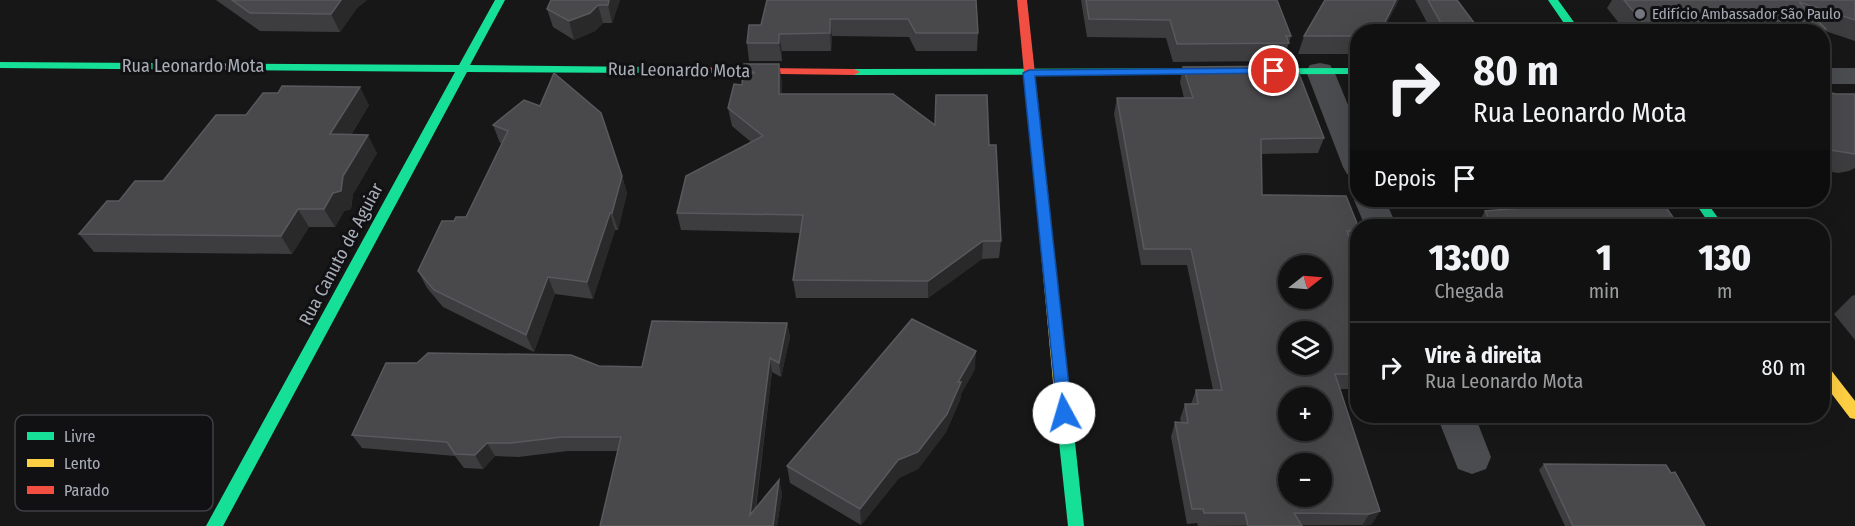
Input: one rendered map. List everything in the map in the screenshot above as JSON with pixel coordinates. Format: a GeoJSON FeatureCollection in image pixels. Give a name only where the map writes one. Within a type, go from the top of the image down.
{"type":"FeatureCollection","features":[{"type":"Feature","properties":{"kind":"street","name":"Rua Canuto de Aguiar"},"geometry":{"type":"LineString","coordinates":[[214,526],[500,0]]}},
{"type":"Feature","properties":{"kind":"street"},"geometry":{"type":"LineString","coordinates":[[1022,0],[1076,526]]}},
{"type":"Feature","properties":{"kind":"street"},"geometry":{"type":"LineString","coordinates":[[1553,0],[1570,24]]}},
{"type":"Feature","properties":{"kind":"street","name":"Rua Leonardo Mota"},"geometry":{"type":"LineString","coordinates":[[0,64],[1029,73],[1350,71]]}},
{"type":"Feature","properties":{"kind":"street"},"geometry":{"type":"LineString","coordinates":[[1320,71],[1350,147]]}},
{"type":"Feature","properties":{"kind":"street"},"geometry":{"type":"LineString","coordinates":[[1830,76],[1855,76]]}},
{"type":"Feature","properties":{"kind":"street"},"geometry":{"type":"LineString","coordinates":[[1830,380],[1855,413]]}},
{"type":"Feature","properties":{"kind":"street"},"geometry":{"type":"LineString","coordinates":[[1459,423],[1472,457]]}},
{"type":"Feature","properties":{"kind":"building"},"geometry":{"type":"Polygon","coordinates":[[[232,0],[341,0],[331,14],[250,13],[232,0]]]}},
{"type":"Feature","properties":{"kind":"building"},"geometry":{"type":"Polygon","coordinates":[[[551,0],[609,0],[608,5],[598,5],[590,13],[569,21],[547,9],[551,0]]]}},
{"type":"Feature","properties":{"kind":"building"},"geometry":{"type":"Polygon","coordinates":[[[767,0],[976,0],[978,33],[916,33],[908,19],[830,19],[830,33],[779,34],[779,43],[747,43],[749,25],[761,25],[767,0]]]}},
{"type":"Feature","properties":{"kind":"building"},"geometry":{"type":"Polygon","coordinates":[[[1086,0],[1277,0],[1291,36],[1286,36],[1289,43],[1177,44],[1170,20],[1089,19],[1086,0]]]}},
{"type":"Feature","properties":{"kind":"building"},"geometry":{"type":"Polygon","coordinates":[[[1325,0],[1396,0],[1384,24],[1350,24],[1350,36],[1304,36],[1325,0]]]}},
{"type":"Feature","properties":{"kind":"building"},"geometry":{"type":"Polygon","coordinates":[[[1428,0],[1457,0],[1475,24],[1442,24],[1428,0]]]}},
{"type":"Feature","properties":{"kind":"building"},"geometry":{"type":"Polygon","coordinates":[[[1624,0],[1855,0],[1855,20],[1799,2],[1821,24],[1644,24],[1624,0]]]}},
{"type":"Feature","properties":{"kind":"building"},"geometry":{"type":"Polygon","coordinates":[[[744,64],[779,64],[779,94],[893,94],[935,125],[936,95],[987,95],[989,145],[996,145],[1001,241],[983,241],[928,281],[793,280],[803,215],[677,213],[686,176],[763,136],[728,108],[734,84],[742,85],[743,73],[755,73],[744,67],[744,64]]]}},
{"type":"Feature","properties":{"kind":"building"},"geometry":{"type":"Polygon","coordinates":[[[1296,66],[1324,138],[1261,139],[1262,195],[1346,196],[1355,219],[1350,219],[1350,231],[1347,231],[1350,238],[1350,374],[1335,374],[1380,511],[1369,514],[1294,513],[1302,526],[1248,526],[1245,513],[1204,513],[1203,509],[1192,509],[1175,422],[1188,423],[1185,404],[1198,404],[1196,390],[1222,390],[1191,249],[1144,249],[1117,98],[1193,98],[1183,67],[1296,66]]]}},
{"type":"Feature","properties":{"kind":"building"},"geometry":{"type":"Polygon","coordinates":[[[554,73],[601,113],[622,176],[612,213],[610,213],[587,282],[548,277],[526,335],[434,290],[418,271],[442,221],[454,221],[456,217],[466,217],[508,131],[493,125],[524,100],[540,106],[554,73]]]}},
{"type":"Feature","properties":{"kind":"building"},"geometry":{"type":"Polygon","coordinates":[[[282,86],[360,87],[330,134],[368,135],[343,176],[341,191],[333,193],[324,209],[298,209],[281,236],[79,234],[107,201],[119,201],[135,181],[163,181],[216,115],[246,115],[263,93],[278,93],[282,86]]]}},
{"type":"Feature","properties":{"kind":"building"},"geometry":{"type":"Polygon","coordinates":[[[1830,93],[1855,94],[1855,154],[1830,150],[1830,93]]]}},
{"type":"Feature","properties":{"kind":"building"},"geometry":{"type":"Polygon","coordinates":[[[1666,207],[1674,219],[1489,219],[1485,211],[1521,208],[1666,207]]]}},
{"type":"Feature","properties":{"kind":"building"},"geometry":{"type":"Polygon","coordinates":[[[912,319],[976,351],[958,382],[961,382],[947,414],[918,452],[898,460],[860,509],[787,466],[912,319]]]}},
{"type":"Feature","properties":{"kind":"building"},"geometry":{"type":"Polygon","coordinates":[[[652,321],[787,323],[779,363],[770,358],[750,515],[779,480],[773,526],[600,526],[621,437],[562,437],[511,443],[487,443],[475,455],[455,454],[447,442],[352,435],[386,363],[417,363],[428,353],[571,355],[599,366],[642,367],[652,321]]]}},
{"type":"Feature","properties":{"kind":"building"},"geometry":{"type":"Polygon","coordinates":[[[1544,464],[1666,465],[1671,473],[1675,472],[1705,526],[1573,526],[1544,464]]]}},
{"type":"Feature","properties":{"kind":"traffic: fast"},"geometry":{"type":"LineString","coordinates":[[214,526],[500,0]]}},
{"type":"Feature","properties":{"kind":"traffic: fast"},"geometry":{"type":"LineString","coordinates":[[1553,0],[1570,24]]}},
{"type":"Feature","properties":{"kind":"traffic: fast"},"geometry":{"type":"LineString","coordinates":[[0,65],[651,70]]}},
{"type":"Feature","properties":{"kind":"traffic: fast"},"geometry":{"type":"LineString","coordinates":[[854,72],[1350,71]]}},
{"type":"Feature","properties":{"kind":"traffic: fast"},"geometry":{"type":"LineString","coordinates":[[1704,207],[1713,219]]}},
{"type":"Feature","properties":{"kind":"traffic: fast"},"geometry":{"type":"LineString","coordinates":[[1064,414],[1076,526]]}},
{"type":"Feature","properties":{"kind":"traffic: slow"},"geometry":{"type":"LineString","coordinates":[[1039,166],[1064,414]]}},
{"type":"Feature","properties":{"kind":"traffic: slow"},"geometry":{"type":"LineString","coordinates":[[1830,380],[1855,413]]}},
{"type":"Feature","properties":{"kind":"traffic: jam"},"geometry":{"type":"LineString","coordinates":[[1022,0],[1039,166]]}},
{"type":"Feature","properties":{"kind":"traffic: jam"},"geometry":{"type":"LineString","coordinates":[[651,70],[854,72]]}},
{"type":"Feature","properties":{"kind":"place","name":"Edifício Ambassador São Paulo"},"geometry":{"type":"Point","coordinates":[1640,14]}},
{"type":"Feature","properties":{"kind":"route"},"geometry":{"type":"LineString","coordinates":[[1064,413],[1029,73],[1274,71]]}}]}
